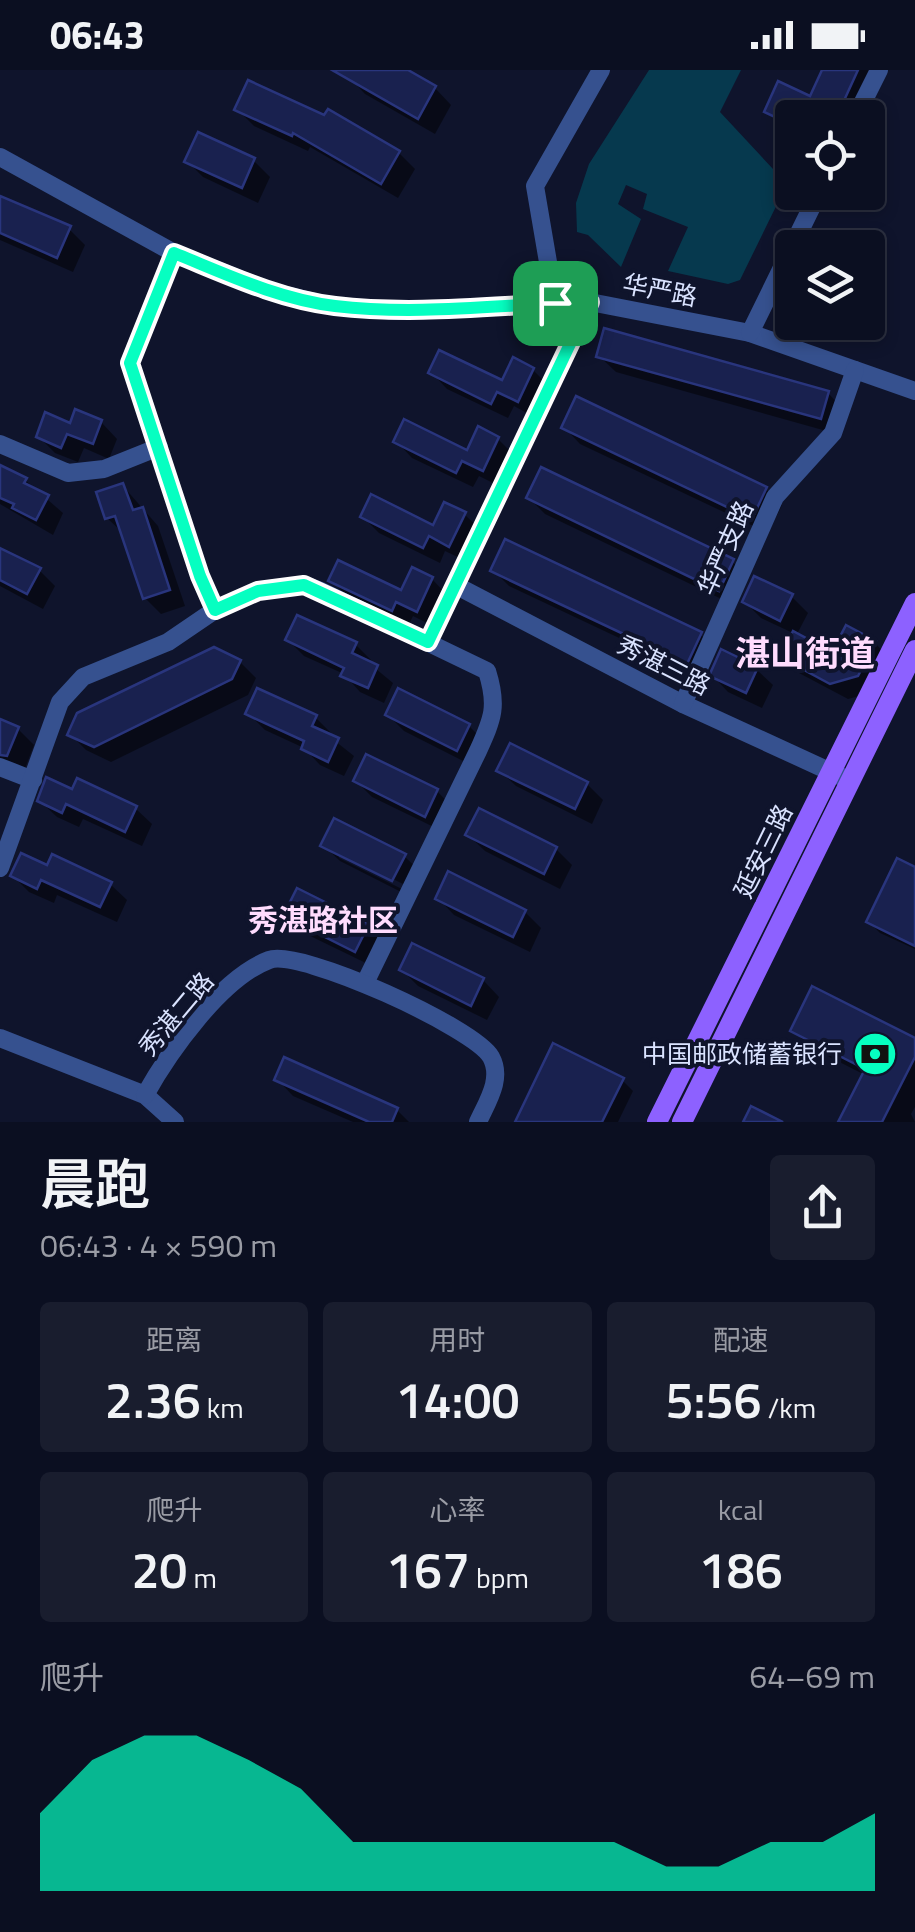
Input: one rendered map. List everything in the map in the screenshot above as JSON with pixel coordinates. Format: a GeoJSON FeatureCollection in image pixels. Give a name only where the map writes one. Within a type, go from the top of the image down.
{"type":"FeatureCollection","features":[{"type":"Feature","properties":{"kind":"main road","name":"延安三路"},"geometry":{"type":"LineString","coordinates":[[657,1122],[915,603]]}},
{"type":"Feature","properties":{"kind":"main road","name":"延安三路"},"geometry":{"type":"LineString","coordinates":[[682,1122],[915,650]]}},
{"type":"Feature","properties":{"kind":"street"},"geometry":{"type":"LineString","coordinates":[[555,303],[535,186],[601,70]]}},
{"type":"Feature","properties":{"kind":"street"},"geometry":{"type":"LineString","coordinates":[[864,100],[878,70]]}},
{"type":"Feature","properties":{"kind":"street","name":"华严路"},"geometry":{"type":"LineString","coordinates":[[0,157],[174,253],[269,291],[331,306],[399,311],[590,302],[750,333],[915,391]]}},
{"type":"Feature","properties":{"kind":"street"},"geometry":{"type":"LineString","coordinates":[[750,333],[810,210]]}},
{"type":"Feature","properties":{"kind":"street"},"geometry":{"type":"LineString","coordinates":[[174,253],[130,363],[200,576],[215,610]]}},
{"type":"Feature","properties":{"kind":"street"},"geometry":{"type":"LineString","coordinates":[[428,642],[590,302]]}},
{"type":"Feature","properties":{"kind":"street","name":"华严支路"},"geometry":{"type":"LineString","coordinates":[[684,704],[775,498],[833,433],[855,370]]}},
{"type":"Feature","properties":{"kind":"street"},"geometry":{"type":"LineString","coordinates":[[0,444],[68,473],[104,469],[159,447]]}},
{"type":"Feature","properties":{"kind":"street"},"geometry":{"type":"LineString","coordinates":[[0,868],[60,702],[83,677],[168,642],[215,610],[258,591],[304,585],[487,671],[494,694],[494,715],[364,983]]}},
{"type":"Feature","properties":{"kind":"street","name":"秀湛三路"},"geometry":{"type":"LineString","coordinates":[[456,586],[684,704],[851,782]]}},
{"type":"Feature","properties":{"kind":"street"},"geometry":{"type":"LineString","coordinates":[[0,767],[33,780]]}},
{"type":"Feature","properties":{"kind":"street","name":"秀湛二路"},"geometry":{"type":"LineString","coordinates":[[145,1095],[164,1063],[228,989],[253,968],[273,958],[303,962],[364,983],[465,1034],[490,1056],[496,1082],[478,1122]]}},
{"type":"Feature","properties":{"kind":"street"},"geometry":{"type":"LineString","coordinates":[[0,1038],[145,1095],[175,1122]]}},
{"type":"Feature","properties":{"kind":"water"},"geometry":{"type":"Polygon","coordinates":[[[649,70],[741,70],[720,112],[775,171],[775,209],[740,280],[728,284],[668,271],[688,227],[643,209],[647,194],[626,185],[618,204],[641,219],[621,267],[588,235],[577,232],[576,203],[589,164],[649,70]]]}},
{"type":"Feature","properties":{"kind":"building"},"geometry":{"type":"Polygon","coordinates":[[[332,70],[408,70],[436,86],[418,119],[332,70]]]}},
{"type":"Feature","properties":{"kind":"building"},"geometry":{"type":"Polygon","coordinates":[[[822,70],[858,70],[844,100],[775,100],[775,117],[764,112],[778,81],[810,96],[822,70]]]}},
{"type":"Feature","properties":{"kind":"building"},"geometry":{"type":"Polygon","coordinates":[[[248,80],[324,115],[328,109],[400,151],[381,184],[293,133],[292,136],[234,110],[248,80]]]}},
{"type":"Feature","properties":{"kind":"building"},"geometry":{"type":"Polygon","coordinates":[[[198,132],[255,158],[242,188],[184,162],[198,132]]]}},
{"type":"Feature","properties":{"kind":"building"},"geometry":{"type":"Polygon","coordinates":[[[0,196],[71,226],[57,258],[0,233],[0,196]]]}},
{"type":"Feature","properties":{"kind":"building"},"geometry":{"type":"Polygon","coordinates":[[[604,328],[829,391],[821,419],[596,357],[604,328]]]}},
{"type":"Feature","properties":{"kind":"building"},"geometry":{"type":"Polygon","coordinates":[[[439,350],[502,380],[513,357],[534,368],[518,402],[497,392],[491,404],[428,373],[439,350]]]}},
{"type":"Feature","properties":{"kind":"building"},"geometry":{"type":"Polygon","coordinates":[[[576,396],[767,487],[752,519],[561,428],[576,396]]]}},
{"type":"Feature","properties":{"kind":"building"},"geometry":{"type":"Polygon","coordinates":[[[75,409],[102,420],[93,444],[67,434],[61,448],[36,437],[45,412],[70,423],[75,409]]]}},
{"type":"Feature","properties":{"kind":"building"},"geometry":{"type":"Polygon","coordinates":[[[404,419],[467,450],[478,426],[499,437],[483,471],[462,461],[456,473],[393,442],[404,419]]]}},
{"type":"Feature","properties":{"kind":"building"},"geometry":{"type":"Polygon","coordinates":[[[0,465],[27,478],[24,483],[49,495],[36,520],[0,498],[0,465]]]}},
{"type":"Feature","properties":{"kind":"building"},"geometry":{"type":"Polygon","coordinates":[[[541,467],[734,559],[719,591],[526,498],[541,467]]]}},
{"type":"Feature","properties":{"kind":"building"},"geometry":{"type":"Polygon","coordinates":[[[123,483],[133,510],[143,507],[170,590],[143,599],[115,516],[105,519],[96,492],[123,483]]]}},
{"type":"Feature","properties":{"kind":"building"},"geometry":{"type":"Polygon","coordinates":[[[371,494],[433,525],[444,502],[466,512],[449,547],[429,536],[423,548],[360,517],[371,494]]]}},
{"type":"Feature","properties":{"kind":"building"},"geometry":{"type":"Polygon","coordinates":[[[505,539],[702,632],[687,664],[490,571],[505,539]]]}},
{"type":"Feature","properties":{"kind":"building"},"geometry":{"type":"Polygon","coordinates":[[[0,548],[41,568],[27,594],[0,580],[0,548]]]}},
{"type":"Feature","properties":{"kind":"building"},"geometry":{"type":"Polygon","coordinates":[[[338,560],[401,590],[412,567],[433,577],[417,612],[396,602],[392,611],[328,581],[338,560]]]}},
{"type":"Feature","properties":{"kind":"building"},"geometry":{"type":"Polygon","coordinates":[[[754,576],[793,594],[780,621],[742,602],[754,576]]]}},
{"type":"Feature","properties":{"kind":"building"},"geometry":{"type":"Polygon","coordinates":[[[297,615],[357,642],[352,653],[378,665],[368,688],[340,676],[344,668],[285,640],[297,615]]]}},
{"type":"Feature","properties":{"kind":"building"},"geometry":{"type":"Polygon","coordinates":[[[846,625],[876,641],[858,676],[830,684],[780,657],[793,631],[832,652],[846,625]]]}},
{"type":"Feature","properties":{"kind":"building"},"geometry":{"type":"Polygon","coordinates":[[[214,647],[241,660],[232,679],[94,747],[67,735],[77,713],[214,647]]]}},
{"type":"Feature","properties":{"kind":"building"},"geometry":{"type":"Polygon","coordinates":[[[721,649],[758,667],[746,693],[709,676],[721,649]]]}},
{"type":"Feature","properties":{"kind":"building"},"geometry":{"type":"Polygon","coordinates":[[[257,688],[317,715],[312,726],[339,738],[328,762],[301,749],[304,741],[245,714],[257,688]]]}},
{"type":"Feature","properties":{"kind":"building"},"geometry":{"type":"Polygon","coordinates":[[[398,688],[470,724],[457,751],[385,715],[398,688]]]}},
{"type":"Feature","properties":{"kind":"building"},"geometry":{"type":"Polygon","coordinates":[[[0,719],[19,727],[7,756],[0,755],[0,719]]]}},
{"type":"Feature","properties":{"kind":"building"},"geometry":{"type":"Polygon","coordinates":[[[510,743],[588,782],[575,809],[496,771],[510,743]]]}},
{"type":"Feature","properties":{"kind":"building"},"geometry":{"type":"Polygon","coordinates":[[[366,754],[438,789],[425,817],[353,781],[366,754]]]}},
{"type":"Feature","properties":{"kind":"building"},"geometry":{"type":"Polygon","coordinates":[[[46,777],[72,789],[77,778],[137,806],[125,832],[66,804],[62,813],[37,801],[46,777]]]}},
{"type":"Feature","properties":{"kind":"building"},"geometry":{"type":"Polygon","coordinates":[[[479,808],[557,847],[544,874],[465,835],[479,808]]]}},
{"type":"Feature","properties":{"kind":"building"},"geometry":{"type":"Polygon","coordinates":[[[334,818],[406,854],[392,881],[320,846],[334,818]]]}},
{"type":"Feature","properties":{"kind":"building"},"geometry":{"type":"Polygon","coordinates":[[[21,853],[47,865],[52,854],[112,882],[100,907],[41,880],[37,889],[10,876],[21,853]]]}},
{"type":"Feature","properties":{"kind":"building"},"geometry":{"type":"Polygon","coordinates":[[[897,858],[915,867],[915,946],[866,922],[897,858]]]}},
{"type":"Feature","properties":{"kind":"building"},"geometry":{"type":"Polygon","coordinates":[[[448,871],[526,910],[513,937],[435,899],[448,871]]]}},
{"type":"Feature","properties":{"kind":"building"},"geometry":{"type":"Polygon","coordinates":[[[297,888],[369,924],[355,952],[283,916],[297,888]]]}},
{"type":"Feature","properties":{"kind":"building"},"geometry":{"type":"Polygon","coordinates":[[[412,943],[484,978],[471,1006],[399,970],[412,943]]]}},
{"type":"Feature","properties":{"kind":"building","name":"中国邮政储蓄银行"},"geometry":{"type":"Polygon","coordinates":[[[812,986],[915,1038],[915,1057],[882,1122],[838,1122],[865,1069],[790,1031],[812,986]]]}},
{"type":"Feature","properties":{"kind":"building"},"geometry":{"type":"Polygon","coordinates":[[[553,1043],[624,1078],[602,1122],[515,1122],[553,1043]]]}},
{"type":"Feature","properties":{"kind":"building"},"geometry":{"type":"Polygon","coordinates":[[[284,1057],[398,1108],[392,1122],[369,1122],[274,1080],[284,1057]]]}},
{"type":"Feature","properties":{"kind":"building","name":"中国邮政储蓄银行"},"geometry":{"type":"Polygon","coordinates":[[[751,1106],[783,1122],[743,1122],[751,1106]]]}},
{"type":"Feature","properties":{"kind":"place","name":"中国邮政储蓄银行"},"geometry":{"type":"Point","coordinates":[875,1054]}},
{"type":"Feature","properties":{"kind":"district","name":"湛山街道"},"geometry":{"type":"Point","coordinates":[805,654]}},
{"type":"Feature","properties":{"kind":"district","name":"秀湛路社区"},"geometry":{"type":"Point","coordinates":[323,921]}},
{"type":"Feature","properties":{"kind":"route"},"geometry":{"type":"LineString","coordinates":[[174,253],[269,291],[331,306],[399,311],[555,303],[590,302],[428,642],[304,585],[258,591],[215,610],[200,576],[130,363],[174,253]]}}]}
